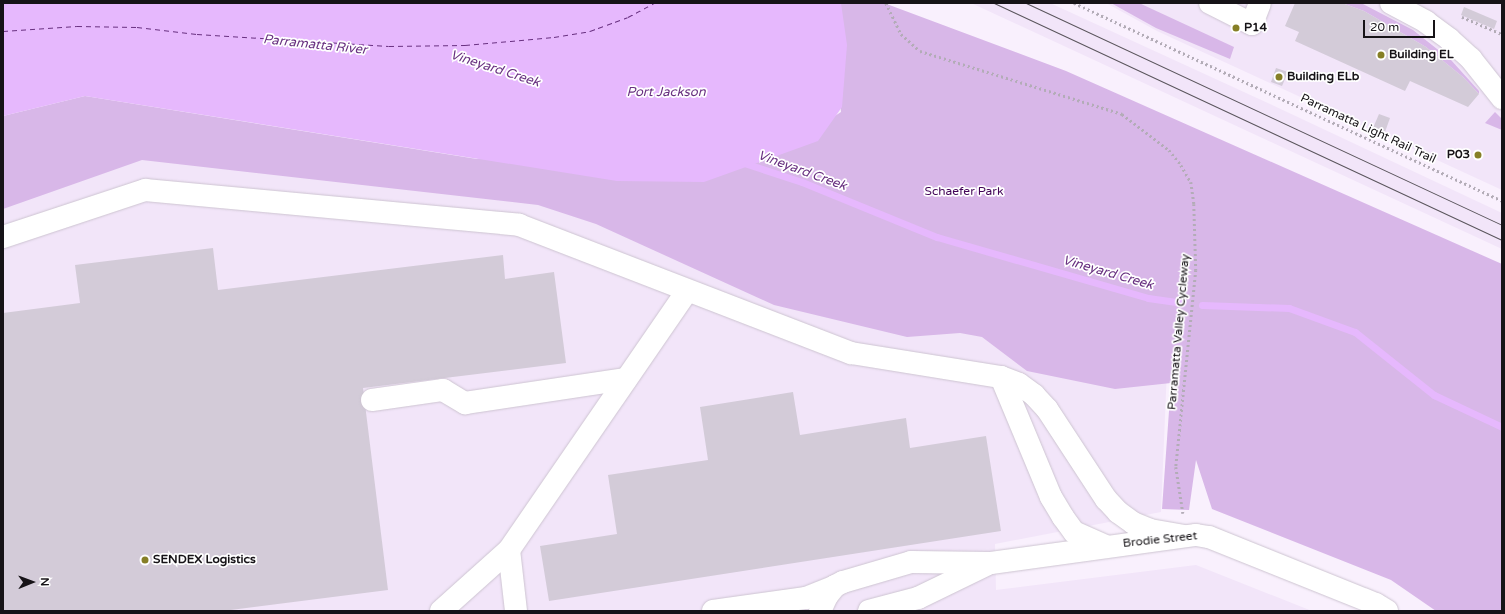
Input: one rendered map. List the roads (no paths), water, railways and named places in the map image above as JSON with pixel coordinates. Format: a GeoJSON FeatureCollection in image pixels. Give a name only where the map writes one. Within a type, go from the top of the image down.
{"type":"FeatureCollection","features":[{"type":"Feature","properties":{"kind":"street"},"geometry":{"type":"LineString","coordinates":[[1210,3],[1252,24],[1260,3]]}},
{"type":"Feature","properties":{"kind":"street"},"geometry":{"type":"LineString","coordinates":[[1391,3],[1426,22],[1449,39],[1471,59],[1502,98]]}},
{"type":"Feature","properties":{"kind":"street"},"geometry":{"type":"LineString","coordinates":[[3,237],[145,190],[519,225],[851,353],[1001,378],[1019,384],[1034,395],[1047,410],[1106,499],[1118,512],[1133,523],[1150,530],[1184,527]]}},
{"type":"Feature","properties":{"kind":"street"},"geometry":{"type":"LineString","coordinates":[[441,611],[509,550],[688,291]]}},
{"type":"Feature","properties":{"kind":"street"},"geometry":{"type":"LineString","coordinates":[[1001,378],[1051,497],[1063,517],[1074,532],[1105,546]]}},
{"type":"Feature","properties":{"kind":"street"},"geometry":{"type":"LineString","coordinates":[[372,400],[443,390],[465,403],[626,379]]}},
{"type":"Feature","properties":{"kind":"street","name":"Brodie Street"},"geometry":{"type":"LineString","coordinates":[[991,563],[1105,546],[1184,527],[1376,604],[1387,611]]}},
{"type":"Feature","properties":{"kind":"street"},"geometry":{"type":"LineString","coordinates":[[509,550],[516,611]]}},
{"type":"Feature","properties":{"kind":"street"},"geometry":{"type":"LineString","coordinates":[[713,611],[746,609],[806,598],[836,586],[853,577],[911,562],[991,563]]}},
{"type":"Feature","properties":{"kind":"street"},"geometry":{"type":"LineString","coordinates":[[869,611],[918,598],[991,563]]}},
{"type":"Feature","properties":{"kind":"street"},"geometry":{"type":"LineString","coordinates":[[820,611],[836,586]]}},
{"type":"Feature","properties":{"kind":"water","name":"Port Jackson"},"geometry":{"type":"Polygon","coordinates":[[[3,3],[841,3],[847,45],[842,107],[818,141],[704,182],[617,181],[85,96],[3,116],[3,3]]]}},
{"type":"Feature","properties":{"kind":"waterway","name":"Vineyard Creek"},"geometry":{"type":"LineString","coordinates":[[741,162],[802,182],[937,237],[1148,298],[1182,303]]}},
{"type":"Feature","properties":{"kind":"waterway","name":"Vineyard Creek"},"geometry":{"type":"LineString","coordinates":[[1202,305],[1289,308],[1355,332],[1434,395],[1502,427]]}},
{"type":"Feature","properties":{"kind":"tram line"},"geometry":{"type":"LineString","coordinates":[[994,3],[1502,240]]}},
{"type":"Feature","properties":{"kind":"tram line"},"geometry":{"type":"LineString","coordinates":[[1026,3],[1502,225]]}},
{"type":"Feature","properties":{"kind":"place","name":"P14"},"geometry":{"type":"Point","coordinates":[1236,28]}},
{"type":"Feature","properties":{"kind":"place","name":"Building EL"},"geometry":{"type":"Point","coordinates":[1381,55]}},
{"type":"Feature","properties":{"kind":"place","name":"Building ELb"},"geometry":{"type":"Point","coordinates":[1279,77]}},
{"type":"Feature","properties":{"kind":"place","name":"P03"},"geometry":{"type":"Point","coordinates":[1478,155]}},
{"type":"Feature","properties":{"kind":"place","name":"SENDEX Logistics"},"geometry":{"type":"Point","coordinates":[145,560]}},
{"type":"Feature","properties":{"kind":"water label","name":"Parramatta River"},"geometry":{"type":"Point","coordinates":[315,45]}},
{"type":"Feature","properties":{"kind":"park label","name":"Schaefer Park"},"geometry":{"type":"Point","coordinates":[964,192]}}]}
